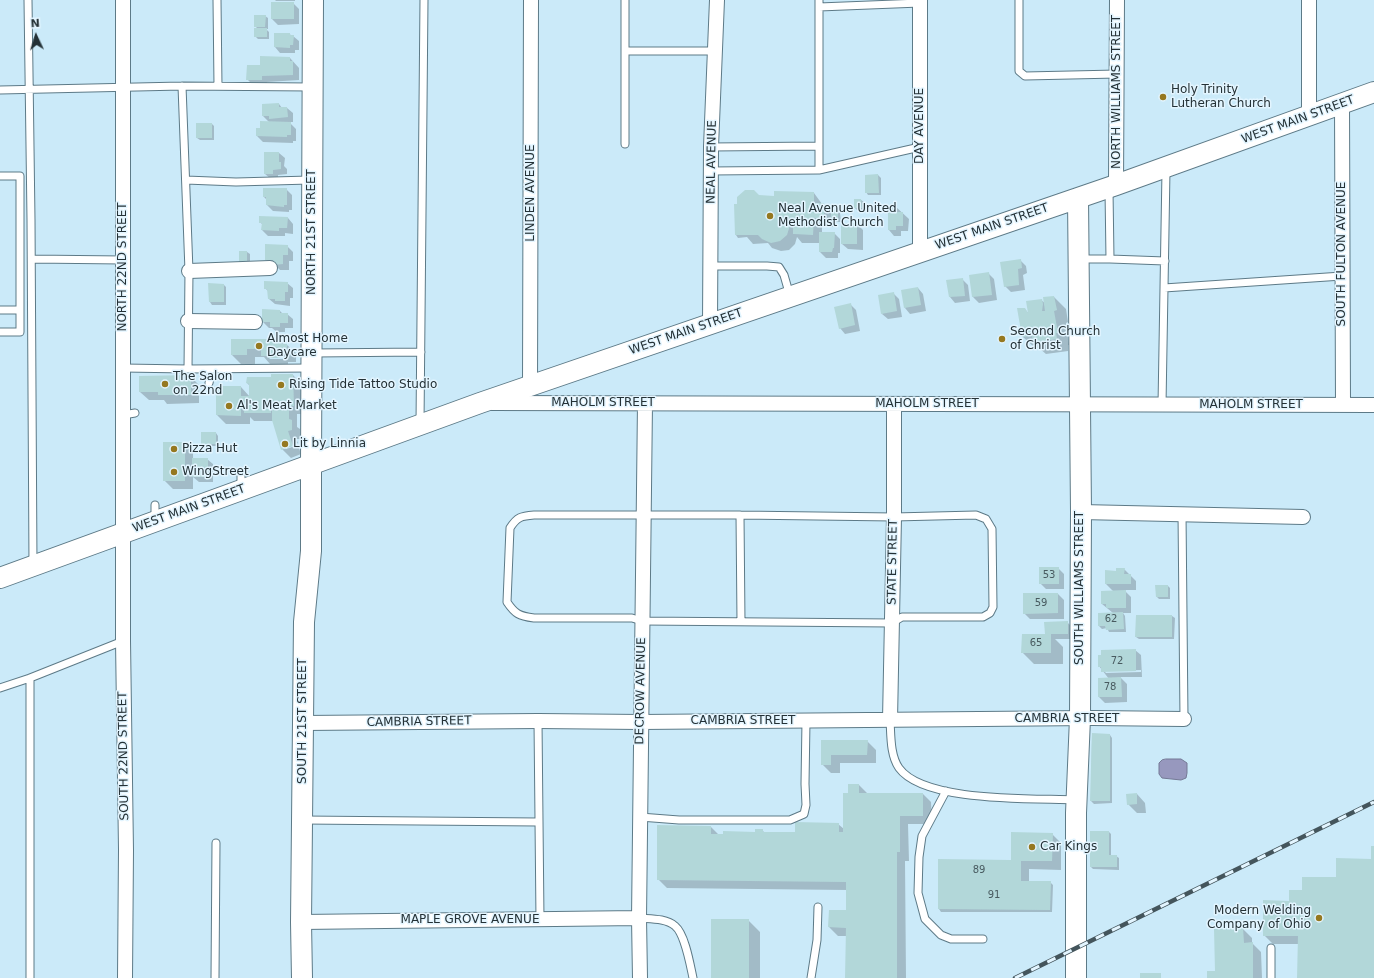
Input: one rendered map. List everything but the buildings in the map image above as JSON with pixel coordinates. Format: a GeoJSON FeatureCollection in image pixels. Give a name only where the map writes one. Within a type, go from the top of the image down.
{"type":"FeatureCollection","features":[{"type":"Feature","properties":{"kind":"main road","name":"NORTH 21ST STREET"},"geometry":{"type":"LineString","coordinates":[[311,465],[313,0]]}},
{"type":"Feature","properties":{"kind":"main road","name":"WEST MAIN STREET"},"geometry":{"type":"LineString","coordinates":[[0,578],[123,533],[155,513],[241,482],[311,465],[480,403],[1113,186],[1374,92]]}},
{"type":"Feature","properties":{"kind":"main road","name":"SOUTH WILLIAMS STREET"},"geometry":{"type":"LineString","coordinates":[[1076,978],[1077,800],[1080,718],[1081,512],[1078,198]]}},
{"type":"Feature","properties":{"kind":"main road","name":"SOUTH 21ST STREET"},"geometry":{"type":"LineString","coordinates":[[302,978],[301,922],[304,622],[312,551],[311,465]]}},
{"type":"Feature","properties":{"kind":"street","name":"NORTH 22ND STREET"},"geometry":{"type":"LineString","coordinates":[[123,0],[123,368],[129,414],[123,533]]}},
{"type":"Feature","properties":{"kind":"street","name":"LINDEN AVENUE"},"geometry":{"type":"LineString","coordinates":[[530,386],[532,0]]}},
{"type":"Feature","properties":{"kind":"street","name":"NEAL AVENUE"},"geometry":{"type":"LineString","coordinates":[[710,324],[711,147],[717,0]]}},
{"type":"Feature","properties":{"kind":"street","name":"NORTH WILLIAMS STREET"},"geometry":{"type":"LineString","coordinates":[[1113,186],[1117,0]]}},
{"type":"Feature","properties":{"kind":"street"},"geometry":{"type":"LineString","coordinates":[[1309,0],[1309,116]]}},
{"type":"Feature","properties":{"kind":"street","name":"DAY AVENUE"},"geometry":{"type":"LineString","coordinates":[[920,1],[920,252]]}},
{"type":"Feature","properties":{"kind":"street","name":"SOUTH FULTON AVENUE"},"geometry":{"type":"LineString","coordinates":[[1342,104],[1343,405]]}},
{"type":"Feature","properties":{"kind":"street"},"geometry":{"type":"LineString","coordinates":[[189,272],[270,268]]}},
{"type":"Feature","properties":{"kind":"street"},"geometry":{"type":"LineString","coordinates":[[188,321],[255,322]]}},
{"type":"Feature","properties":{"kind":"street","name":"MAHOLM STREET"},"geometry":{"type":"LineString","coordinates":[[480,403],[1374,405]]}},
{"type":"Feature","properties":{"kind":"street","name":"DECROW AVENUE"},"geometry":{"type":"LineString","coordinates":[[640,978],[639,918],[642,622],[646,403]]}},
{"type":"Feature","properties":{"kind":"street","name":"STATE STREET"},"geometry":{"type":"LineString","coordinates":[[890,720],[894,517],[894,404]]}},
{"type":"Feature","properties":{"kind":"street"},"geometry":{"type":"LineString","coordinates":[[1081,512],[1182,513],[1304,517]]}},
{"type":"Feature","properties":{"kind":"street","name":"SOUTH 22ND STREET"},"geometry":{"type":"LineString","coordinates":[[123,533],[126,850],[125,978]]}},
{"type":"Feature","properties":{"kind":"street","name":"CAMBRIA STREET"},"geometry":{"type":"LineString","coordinates":[[303,723],[806,721],[1080,718],[1184,719]]}},
{"type":"Feature","properties":{"kind":"street","name":"MAPLE GROVE AVENUE"},"geometry":{"type":"LineString","coordinates":[[301,922],[639,918]]}},
{"type":"Feature","properties":{"kind":"lane"},"geometry":{"type":"LineString","coordinates":[[28,0],[28,90],[32,258],[33,566]]}},
{"type":"Feature","properties":{"kind":"lane"},"geometry":{"type":"LineString","coordinates":[[217,0],[218,86]]}},
{"type":"Feature","properties":{"kind":"lane"},"geometry":{"type":"LineString","coordinates":[[420,425],[424,0]]}},
{"type":"Feature","properties":{"kind":"lane"},"geometry":{"type":"LineString","coordinates":[[625,0],[625,144]]}},
{"type":"Feature","properties":{"kind":"lane"},"geometry":{"type":"LineString","coordinates":[[1019,0],[1019,71],[1024,76],[1116,74]]}},
{"type":"Feature","properties":{"kind":"lane"},"geometry":{"type":"LineString","coordinates":[[818,170],[819,4],[920,1]]}},
{"type":"Feature","properties":{"kind":"lane"},"geometry":{"type":"LineString","coordinates":[[625,51],[714,51]]}},
{"type":"Feature","properties":{"kind":"lane"},"geometry":{"type":"LineString","coordinates":[[0,90],[182,86],[313,87]]}},
{"type":"Feature","properties":{"kind":"lane"},"geometry":{"type":"LineString","coordinates":[[182,86],[189,272],[188,369]]}},
{"type":"Feature","properties":{"kind":"lane"},"geometry":{"type":"LineString","coordinates":[[711,147],[819,146]]}},
{"type":"Feature","properties":{"kind":"lane"},"geometry":{"type":"LineString","coordinates":[[711,171],[818,170],[920,147]]}},
{"type":"Feature","properties":{"kind":"lane"},"geometry":{"type":"LineString","coordinates":[[1162,404],[1166,167]]}},
{"type":"Feature","properties":{"kind":"lane"},"geometry":{"type":"LineString","coordinates":[[0,176],[20,176],[20,332],[0,332]]}},
{"type":"Feature","properties":{"kind":"lane"},"geometry":{"type":"LineString","coordinates":[[186,180],[236,182],[312,180]]}},
{"type":"Feature","properties":{"kind":"lane"},"geometry":{"type":"LineString","coordinates":[[1110,259],[1113,186]]}},
{"type":"Feature","properties":{"kind":"lane"},"geometry":{"type":"LineString","coordinates":[[32,258],[123,260]]}},
{"type":"Feature","properties":{"kind":"lane"},"geometry":{"type":"LineString","coordinates":[[1079,259],[1164,261]]}},
{"type":"Feature","properties":{"kind":"lane"},"geometry":{"type":"LineString","coordinates":[[711,266],[779,267],[784,275],[790,296]]}},
{"type":"Feature","properties":{"kind":"lane"},"geometry":{"type":"LineString","coordinates":[[1164,288],[1342,276]]}},
{"type":"Feature","properties":{"kind":"lane"},"geometry":{"type":"LineString","coordinates":[[0,310],[20,310]]}},
{"type":"Feature","properties":{"kind":"lane"},"geometry":{"type":"LineString","coordinates":[[123,368],[212,368],[421,352]]}},
{"type":"Feature","properties":{"kind":"lane"},"geometry":{"type":"LineString","coordinates":[[209,383],[212,368]]}},
{"type":"Feature","properties":{"kind":"lane"},"geometry":{"type":"LineString","coordinates":[[1182,513],[1184,719]]}},
{"type":"Feature","properties":{"kind":"lane"},"geometry":{"type":"LineString","coordinates":[[740,515],[741,622]]}},
{"type":"Feature","properties":{"kind":"lane"},"geometry":{"type":"LineString","coordinates":[[740,515],[894,517],[976,515],[986,519],[992,529],[993,607],[990,613],[983,617],[902,617],[892,623],[642,622],[632,618],[522,617],[513,612],[507,602],[510,528],[515,520],[523,516],[740,515]]}},
{"type":"Feature","properties":{"kind":"lane"},"geometry":{"type":"LineString","coordinates":[[0,688],[30,678],[123,641]]}},
{"type":"Feature","properties":{"kind":"lane"},"geometry":{"type":"LineString","coordinates":[[30,678],[30,978]]}},
{"type":"Feature","properties":{"kind":"lane"},"geometry":{"type":"LineString","coordinates":[[890,720],[894,756],[900,769],[908,778],[925,785],[955,793],[1009,798],[1077,800]]}},
{"type":"Feature","properties":{"kind":"lane"},"geometry":{"type":"LineString","coordinates":[[538,721],[540,920]]}},
{"type":"Feature","properties":{"kind":"lane"},"geometry":{"type":"LineString","coordinates":[[640,816],[679,820],[790,820],[804,814],[806,805],[806,721]]}},
{"type":"Feature","properties":{"kind":"lane"},"geometry":{"type":"LineString","coordinates":[[946,791],[922,836],[919,857],[918,893],[925,919],[941,935],[951,939],[983,939]]}},
{"type":"Feature","properties":{"kind":"lane"},"geometry":{"type":"LineString","coordinates":[[302,820],[538,822]]}},
{"type":"Feature","properties":{"kind":"lane"},"geometry":{"type":"LineString","coordinates":[[215,978],[216,844]]}},
{"type":"Feature","properties":{"kind":"lane"},"geometry":{"type":"LineString","coordinates":[[811,978],[817,940],[818,907]]}},
{"type":"Feature","properties":{"kind":"lane"},"geometry":{"type":"LineString","coordinates":[[639,918],[662,920],[674,925],[680,931],[693,978]]}},
{"type":"Feature","properties":{"kind":"lane"},"geometry":{"type":"LineString","coordinates":[[1270,978],[1271,948]]}},
{"type":"Feature","properties":{"kind":"water"},"geometry":{"type":"Polygon","coordinates":[[[1166,759],[1181,759],[1187,763],[1186,778],[1181,780],[1162,778],[1159,774],[1159,763],[1166,759]]]}},
{"type":"Feature","properties":{"kind":"railway"},"geometry":{"type":"LineString","coordinates":[[1015,978],[1374,802]]}},
{"type":"Feature","properties":{"kind":"place","name":"Holy Trinity Lutheran Church"},"geometry":{"type":"Point","coordinates":[1163,97]}},
{"type":"Feature","properties":{"kind":"place","name":"Neal Avenue United Methodist Church"},"geometry":{"type":"Point","coordinates":[770,216]}},
{"type":"Feature","properties":{"kind":"place","name":"Second Church of Christ"},"geometry":{"type":"Point","coordinates":[1002,339]}},
{"type":"Feature","properties":{"kind":"place","name":"Almost Home Daycare"},"geometry":{"type":"Point","coordinates":[259,346]}},
{"type":"Feature","properties":{"kind":"place","name":"The Salon on 22nd"},"geometry":{"type":"Point","coordinates":[165,384]}},
{"type":"Feature","properties":{"kind":"place","name":"Rising Tide Tattoo Studio"},"geometry":{"type":"Point","coordinates":[281,385]}},
{"type":"Feature","properties":{"kind":"place","name":"Al's Meat Market"},"geometry":{"type":"Point","coordinates":[229,406]}},
{"type":"Feature","properties":{"kind":"place","name":"Lit by Linnia"},"geometry":{"type":"Point","coordinates":[285,444]}},
{"type":"Feature","properties":{"kind":"place","name":"Pizza Hut"},"geometry":{"type":"Point","coordinates":[174,449]}},
{"type":"Feature","properties":{"kind":"place","name":"WingStreet"},"geometry":{"type":"Point","coordinates":[174,472]}},
{"type":"Feature","properties":{"kind":"place","name":"Car Kings"},"geometry":{"type":"Point","coordinates":[1032,847]}},
{"type":"Feature","properties":{"kind":"place","name":"Modern Welding Company of Ohio"},"geometry":{"type":"Point","coordinates":[1319,918]}}]}
